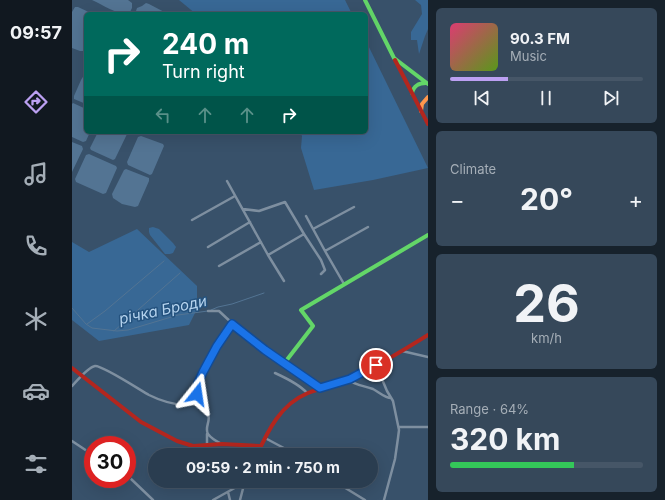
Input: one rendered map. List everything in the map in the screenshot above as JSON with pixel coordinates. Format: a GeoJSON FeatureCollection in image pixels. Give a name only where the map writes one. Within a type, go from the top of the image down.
{"type":"FeatureCollection","features":[{"type":"Feature","properties":{"kind":"main road"},"geometry":{"type":"LineString","coordinates":[[365,0],[428,124]]}},
{"type":"Feature","properties":{"kind":"main road"},"geometry":{"type":"LineString","coordinates":[[394,58],[427,83]]}},
{"type":"Feature","properties":{"kind":"main road"},"geometry":{"type":"LineString","coordinates":[[412,93],[412,89],[415,86],[420,83],[427,83]]}},
{"type":"Feature","properties":{"kind":"main road"},"geometry":{"type":"LineString","coordinates":[[421,111],[422,104],[428,97]]}},
{"type":"Feature","properties":{"kind":"main road"},"geometry":{"type":"LineString","coordinates":[[286,361],[313,326],[301,310],[428,235]]}},
{"type":"Feature","properties":{"kind":"main road"},"geometry":{"type":"LineString","coordinates":[[72,368],[137,419],[177,441],[193,446],[222,444],[261,446],[272,424],[286,406],[297,397],[307,392],[348,380],[428,335]]}},
{"type":"Feature","properties":{"kind":"street"},"geometry":{"type":"LineString","coordinates":[[227,181],[284,281]]}},
{"type":"Feature","properties":{"kind":"street"},"geometry":{"type":"LineString","coordinates":[[192,220],[235,196]]}},
{"type":"Feature","properties":{"kind":"street"},"geometry":{"type":"LineString","coordinates":[[242,209],[259,211],[285,202],[321,260],[325,270],[321,274]]}},
{"type":"Feature","properties":{"kind":"street"},"geometry":{"type":"LineString","coordinates":[[313,228],[354,207]]}},
{"type":"Feature","properties":{"kind":"street"},"geometry":{"type":"LineString","coordinates":[[306,216],[344,284]]}},
{"type":"Feature","properties":{"kind":"street"},"geometry":{"type":"LineString","coordinates":[[208,247],[250,222]]}},
{"type":"Feature","properties":{"kind":"street"},"geometry":{"type":"LineString","coordinates":[[325,251],[368,227]]}},
{"type":"Feature","properties":{"kind":"street"},"geometry":{"type":"LineString","coordinates":[[268,255],[304,234]]}},
{"type":"Feature","properties":{"kind":"street"},"geometry":{"type":"LineString","coordinates":[[219,266],[261,242]]}},
{"type":"Feature","properties":{"kind":"street"},"geometry":{"type":"LineString","coordinates":[[208,311],[218,311],[265,350],[320,388]]}},
{"type":"Feature","properties":{"kind":"street"},"geometry":{"type":"LineString","coordinates":[[197,404],[198,383],[217,346],[232,324]]}},
{"type":"Feature","properties":{"kind":"street"},"geometry":{"type":"LineString","coordinates":[[402,351],[428,358]]}},
{"type":"Feature","properties":{"kind":"street"},"geometry":{"type":"LineString","coordinates":[[376,365],[386,391],[394,403],[399,435],[395,459],[384,500]]}},
{"type":"Feature","properties":{"kind":"street"},"geometry":{"type":"LineString","coordinates":[[72,386],[91,367],[97,366],[155,398],[175,404],[197,404],[208,414],[209,421],[207,430],[207,445]]}},
{"type":"Feature","properties":{"kind":"street"},"geometry":{"type":"LineString","coordinates":[[275,373],[307,392]]}},
{"type":"Feature","properties":{"kind":"street"},"geometry":{"type":"LineString","coordinates":[[348,380],[355,384],[372,389],[387,398],[391,398]]}},
{"type":"Feature","properties":{"kind":"street"},"geometry":{"type":"LineString","coordinates":[[398,427],[428,427]]}},
{"type":"Feature","properties":{"kind":"street"},"geometry":{"type":"LineString","coordinates":[[207,430],[208,434],[212,438],[222,444]]}},
{"type":"Feature","properties":{"kind":"street"},"geometry":{"type":"LineString","coordinates":[[265,438],[284,448]]}},
{"type":"Feature","properties":{"kind":"street"},"geometry":{"type":"LineString","coordinates":[[72,441],[84,449]]}},
{"type":"Feature","properties":{"kind":"street"},"geometry":{"type":"LineString","coordinates":[[136,484],[154,500]]}},
{"type":"Feature","properties":{"kind":"street"},"geometry":{"type":"LineString","coordinates":[[213,500],[235,488]]}},
{"type":"Feature","properties":{"kind":"street"},"geometry":{"type":"LineString","coordinates":[[240,500],[243,488]]}},
{"type":"Feature","properties":{"kind":"street"},"geometry":{"type":"LineString","coordinates":[[345,488],[365,500]]}},
{"type":"Feature","properties":{"kind":"street"},"geometry":{"type":"LineString","coordinates":[[228,492],[230,500]]}},
{"type":"Feature","properties":{"kind":"shaded area"},"geometry":{"type":"Polygon","coordinates":[[[92,0],[128,0],[132,3],[130,12],[114,11],[92,0]]]}},
{"type":"Feature","properties":{"kind":"shaded area"},"geometry":{"type":"Polygon","coordinates":[[[179,0],[345,0],[351,12],[194,12],[179,0]]]}},
{"type":"Feature","properties":{"kind":"shaded area"},"geometry":{"type":"Polygon","coordinates":[[[415,0],[428,0],[428,29],[419,54],[417,40],[411,40],[411,32],[422,14],[421,5],[415,0]]]}},
{"type":"Feature","properties":{"kind":"shaded area"},"geometry":{"type":"Polygon","coordinates":[[[146,3],[164,12],[136,12],[137,8],[146,3]]]}},
{"type":"Feature","properties":{"kind":"shaded area"},"geometry":{"type":"Polygon","coordinates":[[[75,7],[78,7],[89,12],[84,12],[83,51],[72,48],[72,12],[75,7]]]}},
{"type":"Feature","properties":{"kind":"shaded area"},"geometry":{"type":"Polygon","coordinates":[[[368,45],[428,168],[373,180],[314,190],[301,148],[301,134],[368,134],[368,45]]]}},
{"type":"Feature","properties":{"kind":"shaded area"},"geometry":{"type":"Polygon","coordinates":[[[84,75],[84,103],[74,99],[84,75]]]}},
{"type":"Feature","properties":{"kind":"shaded area"},"geometry":{"type":"Polygon","coordinates":[[[73,103],[84,108],[84,134],[89,134],[86,141],[83,142],[72,137],[73,103]]]}},
{"type":"Feature","properties":{"kind":"shaded area"},"geometry":{"type":"Polygon","coordinates":[[[97,134],[127,134],[115,159],[113,160],[91,150],[90,148],[97,134]]]}},
{"type":"Feature","properties":{"kind":"shaded area"},"geometry":{"type":"Polygon","coordinates":[[[141,136],[163,144],[164,146],[152,174],[150,175],[128,165],[127,162],[138,137],[141,136]]]}},
{"type":"Feature","properties":{"kind":"shaded area"},"geometry":{"type":"Polygon","coordinates":[[[72,142],[82,146],[83,149],[72,172],[72,142]]]}},
{"type":"Feature","properties":{"kind":"shaded area"},"geometry":{"type":"Polygon","coordinates":[[[89,154],[116,166],[117,168],[106,193],[103,194],[76,182],[75,179],[86,155],[89,154]]]}},
{"type":"Feature","properties":{"kind":"shaded area"},"geometry":{"type":"Polygon","coordinates":[[[126,169],[149,178],[138,206],[135,207],[122,204],[113,198],[112,194],[124,170],[126,169]]]}},
{"type":"Feature","properties":{"kind":"shaded area"},"geometry":{"type":"Polygon","coordinates":[[[153,227],[159,229],[173,243],[176,247],[173,253],[165,254],[150,235],[149,228],[153,227]]]}},
{"type":"Feature","properties":{"kind":"shaded area"},"geometry":{"type":"Polygon","coordinates":[[[137,229],[197,286],[197,309],[189,325],[99,341],[72,320],[72,242],[89,252],[137,229]]]}},
{"type":"Feature","properties":{"kind":"waterway"},"geometry":{"type":"LineString","coordinates":[[87,324],[105,311],[164,261]]}},
{"type":"Feature","properties":{"kind":"waterway"},"geometry":{"type":"LineString","coordinates":[[114,331],[180,273]]}},
{"type":"Feature","properties":{"kind":"waterway","name":"річка Броди"},"geometry":{"type":"LineString","coordinates":[[211,310],[264,293]]}},
{"type":"Feature","properties":{"kind":"waterway","name":"річка Броди"},"geometry":{"type":"LineString","coordinates":[[72,308],[86,324],[92,328],[117,331],[128,330],[178,315],[208,311]]}},
{"type":"Feature","properties":{"kind":"traffic: fast"},"geometry":{"type":"LineString","coordinates":[[365,0],[394,58],[428,84]]}},
{"type":"Feature","properties":{"kind":"traffic: fast"},"geometry":{"type":"LineString","coordinates":[[412,93],[417,85],[426,83]]}},
{"type":"Feature","properties":{"kind":"traffic: fast"},"geometry":{"type":"LineString","coordinates":[[286,361],[313,326],[301,310],[428,235]]}},
{"type":"Feature","properties":{"kind":"traffic: slow"},"geometry":{"type":"LineString","coordinates":[[421,111],[422,104],[428,97]]}},
{"type":"Feature","properties":{"kind":"traffic: jam"},"geometry":{"type":"LineString","coordinates":[[395,60],[428,124]]}},
{"type":"Feature","properties":{"kind":"traffic: jam"},"geometry":{"type":"LineString","coordinates":[[260,448],[276,419],[290,404],[308,393],[364,372],[428,335]]}},
{"type":"Feature","properties":{"kind":"traffic: jam"},"geometry":{"type":"LineString","coordinates":[[72,368],[141,422],[177,441],[193,446],[222,444],[261,446]]}},
{"type":"Feature","properties":{"kind":"route"},"geometry":{"type":"LineString","coordinates":[[197,394],[198,383],[203,372],[217,346],[232,324],[265,350],[320,388],[350,379],[376,365]]}}]}
